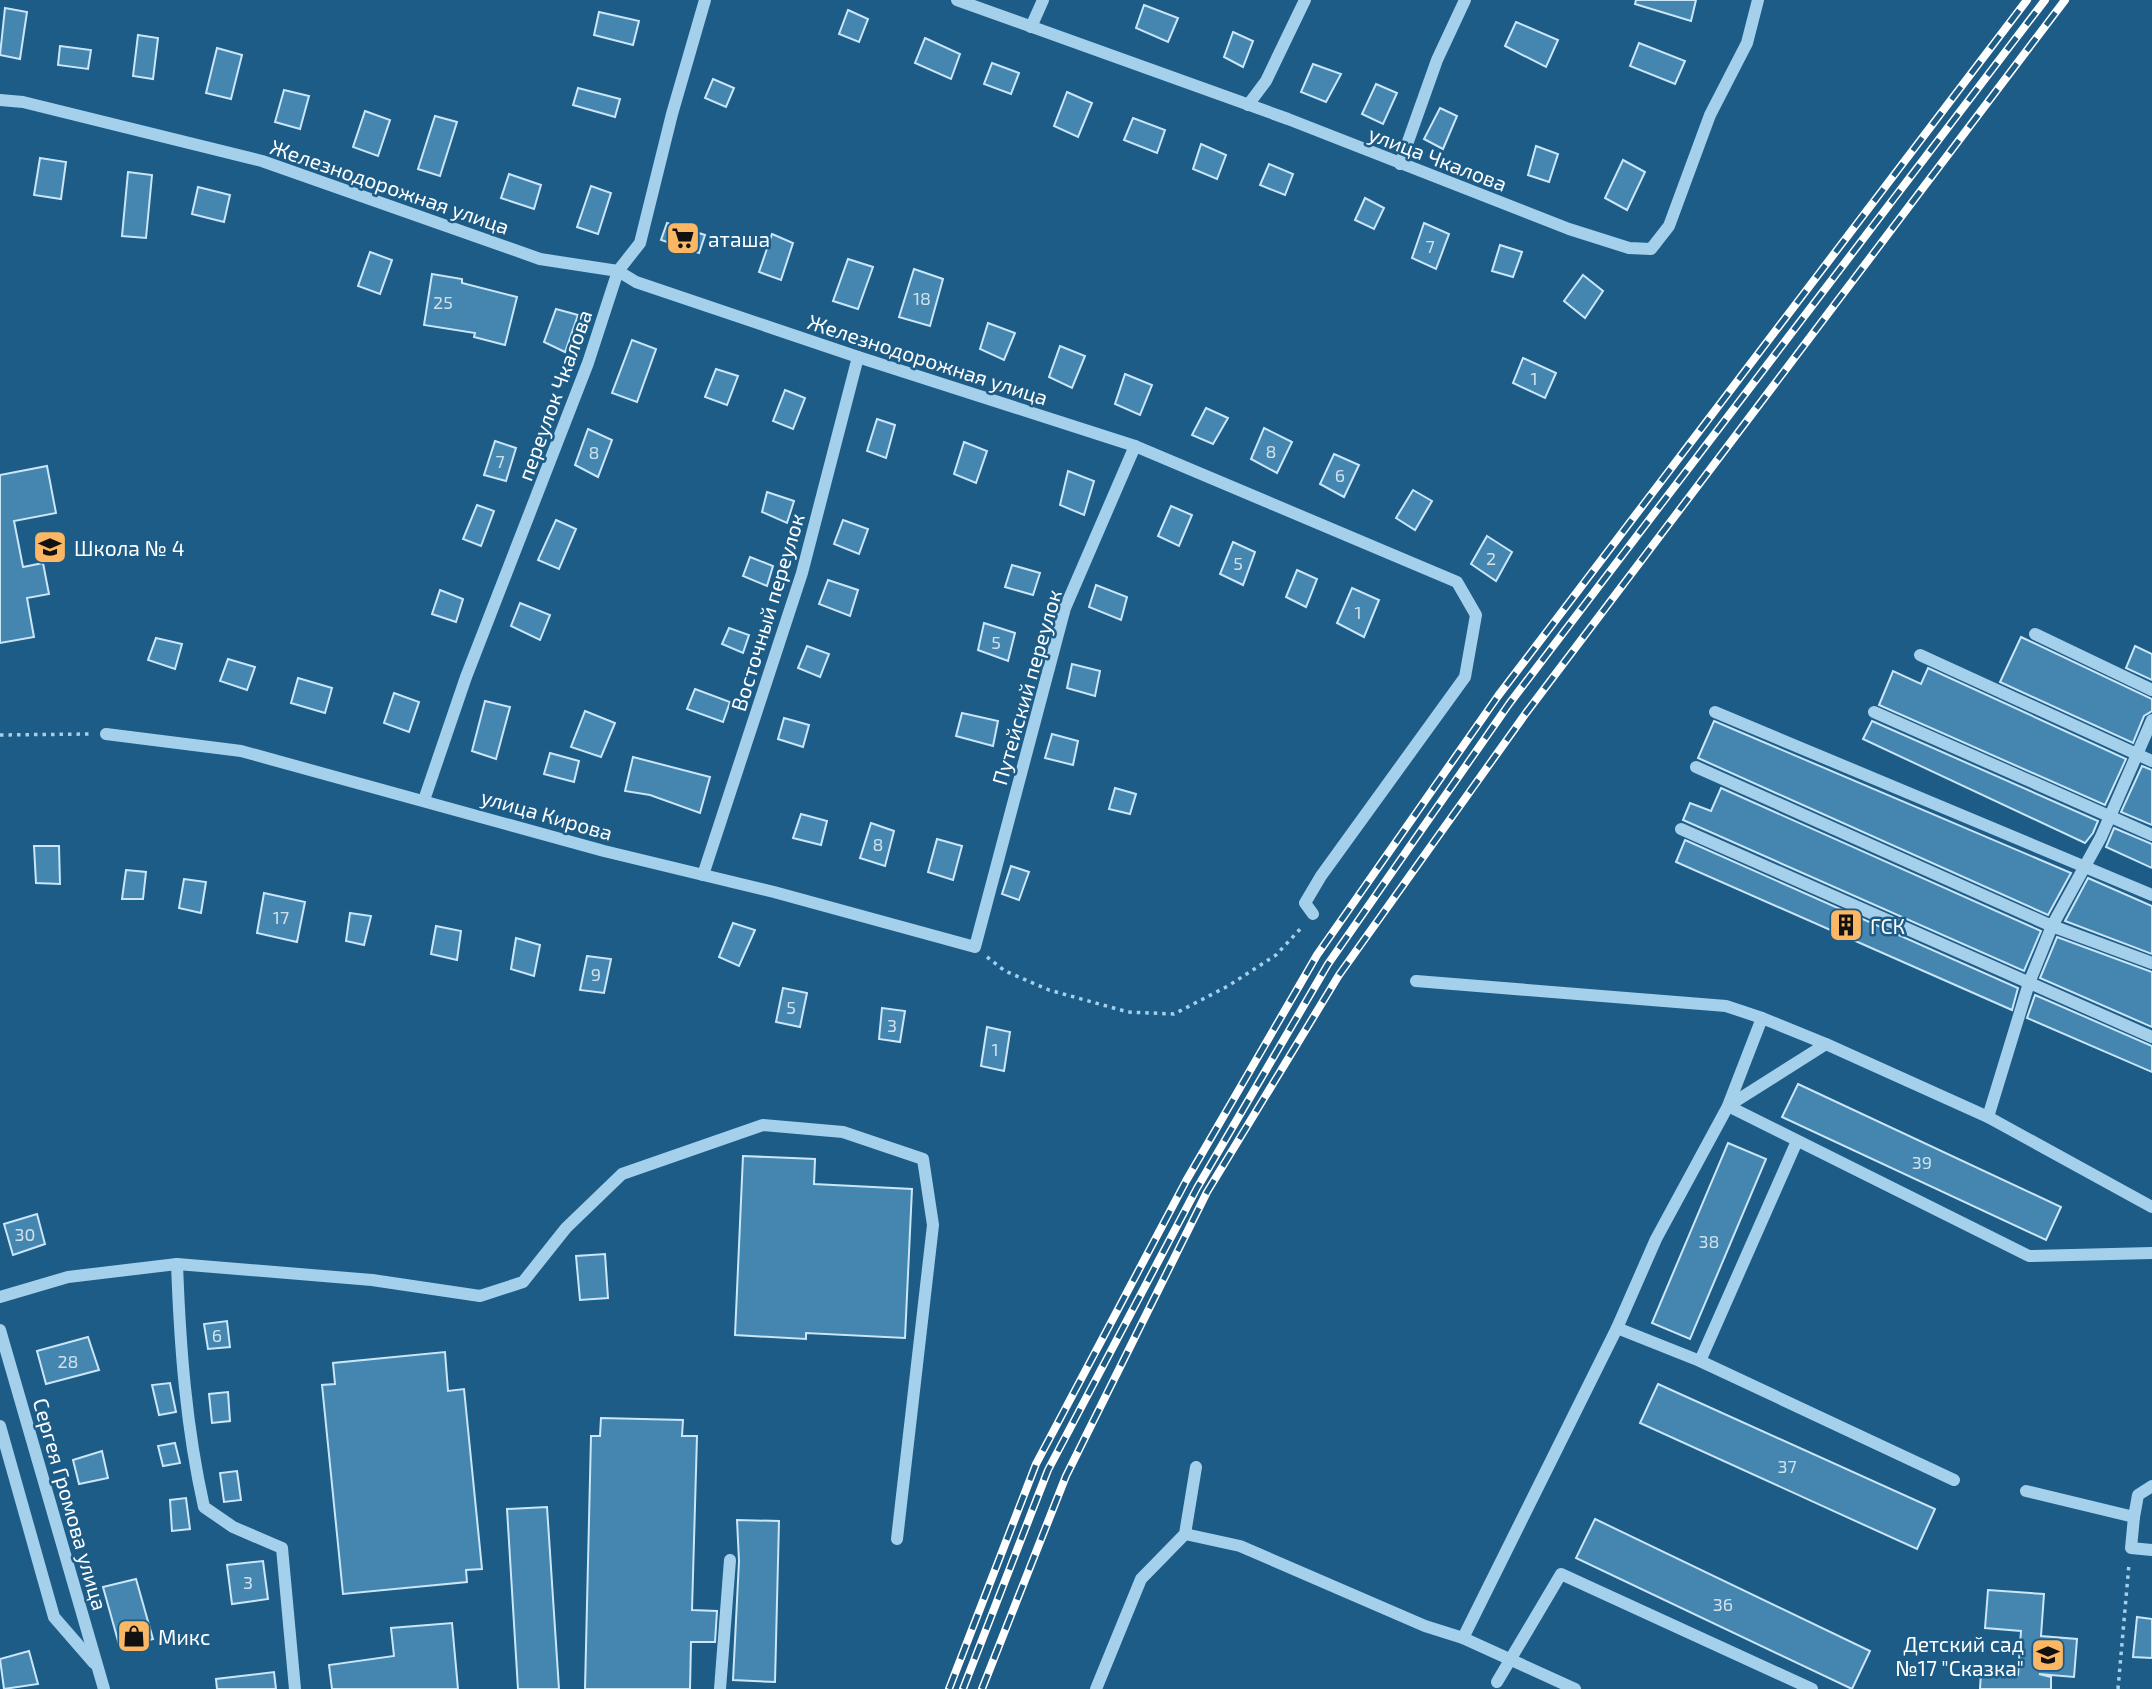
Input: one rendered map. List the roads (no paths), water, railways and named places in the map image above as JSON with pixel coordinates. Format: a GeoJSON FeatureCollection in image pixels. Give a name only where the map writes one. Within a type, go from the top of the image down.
{"type":"FeatureCollection","features":[{"type":"Feature","properties":{"kind":"street","name":"переулок Чкалова"},"geometry":{"type":"LineString","coordinates":[[424,800],[466,677],[588,363],[618,271],[640,243],[705,0]]}},
{"type":"Feature","properties":{"kind":"street","name":"улица Чкалова"},"geometry":{"type":"LineString","coordinates":[[957,0],[1248,105],[1569,229],[1629,248],[1651,249],[1669,226],[1710,115],[1747,43],[1758,0]]}},
{"type":"Feature","properties":{"kind":"street"},"geometry":{"type":"LineString","coordinates":[[1031,27],[1043,0]]}},
{"type":"Feature","properties":{"kind":"street"},"geometry":{"type":"LineString","coordinates":[[1248,105],[1266,81],[1306,0]]}},
{"type":"Feature","properties":{"kind":"street"},"geometry":{"type":"LineString","coordinates":[[1400,164],[1437,60],[1465,0]]}},
{"type":"Feature","properties":{"kind":"street","name":"Железнодорожная улица"},"geometry":{"type":"LineString","coordinates":[[0,100],[23,102],[262,161],[540,259],[618,271],[636,282],[1135,446],[1457,582],[1476,615],[1465,677],[1321,876],[1305,903],[1313,914]]}},
{"type":"Feature","properties":{"kind":"street","name":"Восточный переулок"},"geometry":{"type":"LineString","coordinates":[[703,874],[802,573],[858,357]]}},
{"type":"Feature","properties":{"kind":"street","name":"Путейский переулок"},"geometry":{"type":"LineString","coordinates":[[975,947],[1065,608],[1135,446]]}},
{"type":"Feature","properties":{"kind":"street"},"geometry":{"type":"LineString","coordinates":[[2035,634],[2152,690]]}},
{"type":"Feature","properties":{"kind":"street"},"geometry":{"type":"LineString","coordinates":[[1920,655],[2152,761]]}},
{"type":"Feature","properties":{"kind":"street"},"geometry":{"type":"LineString","coordinates":[[1715,712],[2084,864],[2152,895]]}},
{"type":"Feature","properties":{"kind":"street"},"geometry":{"type":"LineString","coordinates":[[1874,712],[2152,835]]}},
{"type":"Feature","properties":{"kind":"street"},"geometry":{"type":"LineString","coordinates":[[1987,1117],[2029,983],[2052,926],[2110,817],[2152,720]]}},
{"type":"Feature","properties":{"kind":"street","name":"улица Кирова"},"geometry":{"type":"LineString","coordinates":[[106,734],[241,751],[975,947]]}},
{"type":"Feature","properties":{"kind":"street"},"geometry":{"type":"LineString","coordinates":[[1696,766],[2052,926],[2152,963]]}},
{"type":"Feature","properties":{"kind":"street"},"geometry":{"type":"LineString","coordinates":[[1681,830],[2152,1037]]}},
{"type":"Feature","properties":{"kind":"street"},"geometry":{"type":"LineString","coordinates":[[1416,981],[1726,1006],[1826,1044],[1987,1117],[2152,1206]]}},
{"type":"Feature","properties":{"kind":"street"},"geometry":{"type":"LineString","coordinates":[[1463,1638],[1617,1328],[1656,1239],[1728,1106],[1762,1018]]}},
{"type":"Feature","properties":{"kind":"street"},"geometry":{"type":"LineString","coordinates":[[1728,1106],[1826,1044]]}},
{"type":"Feature","properties":{"kind":"street"},"geometry":{"type":"LineString","coordinates":[[1728,1106],[2028,1256],[2152,1252]]}},
{"type":"Feature","properties":{"kind":"street"},"geometry":{"type":"LineString","coordinates":[[0,1297],[68,1277],[177,1264],[372,1280],[480,1296],[523,1282],[566,1227],[622,1174],[763,1125],[843,1132],[923,1158],[933,1225],[897,1539]]}},
{"type":"Feature","properties":{"kind":"street"},"geometry":{"type":"LineString","coordinates":[[1700,1361],[1797,1141]]}},
{"type":"Feature","properties":{"kind":"street"},"geometry":{"type":"LineString","coordinates":[[177,1264],[191,1452],[204,1507],[233,1527],[282,1548],[295,1689]]}},
{"type":"Feature","properties":{"kind":"street"},"geometry":{"type":"LineString","coordinates":[[1617,1328],[1700,1361],[1954,1480]]}},
{"type":"Feature","properties":{"kind":"street","name":"Сергея Громова улица"},"geometry":{"type":"LineString","coordinates":[[0,1331],[104,1689]]}},
{"type":"Feature","properties":{"kind":"street"},"geometry":{"type":"LineString","coordinates":[[0,1426],[54,1617],[98,1668]]}},
{"type":"Feature","properties":{"kind":"street"},"geometry":{"type":"LineString","coordinates":[[1096,1689],[1141,1579],[1185,1534],[1196,1467]]}},
{"type":"Feature","properties":{"kind":"street"},"geometry":{"type":"LineString","coordinates":[[2152,1486],[2137,1495],[2131,1548],[2152,1550]]}},
{"type":"Feature","properties":{"kind":"street"},"geometry":{"type":"LineString","coordinates":[[2026,1491],[2134,1517]]}},
{"type":"Feature","properties":{"kind":"street"},"geometry":{"type":"LineString","coordinates":[[1185,1534],[1240,1546],[1425,1626],[1463,1638],[1575,1689]]}},
{"type":"Feature","properties":{"kind":"street"},"geometry":{"type":"LineString","coordinates":[[720,1689],[730,1560]]}},
{"type":"Feature","properties":{"kind":"street"},"geometry":{"type":"LineString","coordinates":[[1497,1682],[1561,1574],[1812,1689]]}},
{"type":"Feature","properties":{"kind":"railway"},"geometry":{"type":"LineString","coordinates":[[949,1689],[1036,1464],[1186,1181],[1317,955],[1498,696],[2027,0]]}},
{"type":"Feature","properties":{"kind":"railway"},"geometry":{"type":"LineString","coordinates":[[963,1689],[1048,1470],[1197,1188],[1328,964],[1509,704],[2045,0]]}},
{"type":"Feature","properties":{"kind":"railway"},"geometry":{"type":"LineString","coordinates":[[982,1689],[1066,1476],[1207,1192],[1339,975],[1526,713],[2065,0]]}},
{"type":"Feature","properties":{"kind":"place","name":"аташа"},"geometry":{"type":"Point","coordinates":[683,238]}},
{"type":"Feature","properties":{"kind":"place","name":"Школа № 4"},"geometry":{"type":"Point","coordinates":[50,547]}},
{"type":"Feature","properties":{"kind":"place","name":"ГСК"},"geometry":{"type":"Point","coordinates":[1846,925]}},
{"type":"Feature","properties":{"kind":"place","name":"Микс"},"geometry":{"type":"Point","coordinates":[134,1636]}},
{"type":"Feature","properties":{"kind":"place","name":"Детский сад №17 \"Сказка\""},"geometry":{"type":"Point","coordinates":[2048,1655]}}]}
